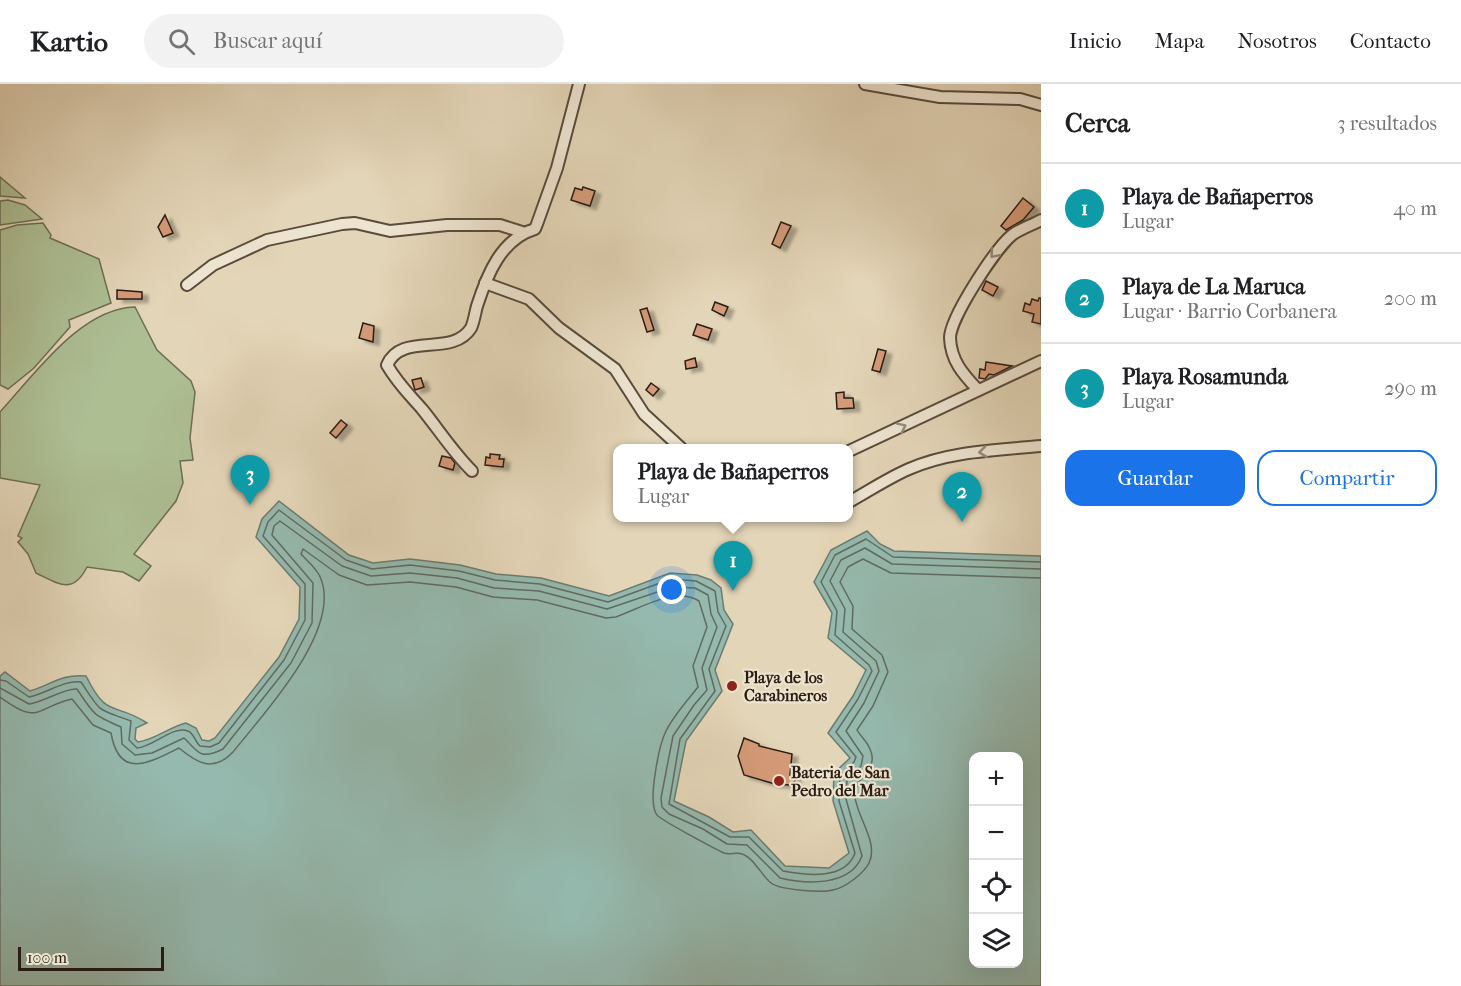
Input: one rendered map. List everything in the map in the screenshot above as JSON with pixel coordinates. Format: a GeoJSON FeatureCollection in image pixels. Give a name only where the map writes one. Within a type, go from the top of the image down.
{"type":"FeatureCollection","features":[{"type":"Feature","properties":{"kind":"street"},"geometry":{"type":"LineString","coordinates":[[187,285],[213,265],[267,240],[283,234],[342,224],[355,223],[390,231],[447,225],[500,225],[522,232],[535,229],[556,168],[579,84]]}},
{"type":"Feature","properties":{"kind":"street"},"geometry":{"type":"LineString","coordinates":[[865,84],[902,86],[940,97],[1020,99],[1041,105]]}},
{"type":"Feature","properties":{"kind":"street"},"geometry":{"type":"LineString","coordinates":[[978,390],[957,369],[950,338],[953,322],[987,262],[1013,234],[1041,220]]}},
{"type":"Feature","properties":{"kind":"street"},"geometry":{"type":"LineString","coordinates":[[472,471],[451,449],[420,406],[408,397],[387,365],[390,359],[405,348],[453,342],[463,336],[471,327],[485,283],[501,254],[522,232]]}},
{"type":"Feature","properties":{"kind":"street"},"geometry":{"type":"LineString","coordinates":[[485,283],[529,299],[560,328],[615,369],[644,414],[677,444]]}},
{"type":"Feature","properties":{"kind":"street"},"geometry":{"type":"LineString","coordinates":[[853,449],[1041,361]]}},
{"type":"Feature","properties":{"kind":"street"},"geometry":{"type":"LineString","coordinates":[[853,500],[912,468],[935,461],[961,455],[1041,446]]}},
{"type":"Feature","properties":{"kind":"green space"},"geometry":{"type":"Polygon","coordinates":[[[0,177],[25,198],[0,196],[0,177]]]}},
{"type":"Feature","properties":{"kind":"green space"},"geometry":{"type":"Polygon","coordinates":[[[8,200],[25,205],[42,219],[0,225],[0,201],[8,200]]]}},
{"type":"Feature","properties":{"kind":"green space"},"geometry":{"type":"Polygon","coordinates":[[[43,223],[51,235],[50,238],[99,259],[111,303],[69,320],[70,327],[34,368],[8,389],[0,385],[0,230],[17,225],[43,223]]]}},
{"type":"Feature","properties":{"kind":"green space"},"geometry":{"type":"Polygon","coordinates":[[[135,307],[157,350],[191,381],[195,392],[190,438],[193,460],[180,461],[183,483],[176,501],[134,554],[151,566],[139,581],[123,572],[87,567],[76,581],[65,585],[36,573],[28,554],[18,542],[22,538],[18,536],[40,485],[0,478],[0,412],[44,362],[78,331],[96,318],[115,310],[135,307]]]}},
{"type":"Feature","properties":{"kind":"water"},"geometry":{"type":"Polygon","coordinates":[[[279,501],[349,555],[373,563],[410,559],[460,565],[496,574],[541,578],[609,596],[670,573],[697,575],[711,580],[721,588],[724,610],[733,624],[715,670],[722,691],[686,741],[674,801],[709,817],[733,832],[751,830],[785,866],[829,868],[849,853],[833,801],[834,773],[850,758],[828,733],[853,696],[866,670],[828,638],[832,613],[814,582],[831,550],[867,531],[880,544],[894,551],[1041,556],[1041,986],[0,986],[0,676],[5,672],[30,691],[63,678],[86,676],[100,699],[106,704],[147,723],[136,728],[135,739],[138,742],[186,723],[196,728],[202,740],[209,741],[215,738],[279,657],[299,619],[300,587],[256,537],[262,519],[279,501]]]}},
{"type":"Feature","properties":{"kind":"building"},"geometry":{"type":"Polygon","coordinates":[[[583,187],[595,191],[590,206],[571,200],[575,188],[582,190],[583,187]]]}},
{"type":"Feature","properties":{"kind":"building"},"geometry":{"type":"Polygon","coordinates":[[[1023,198],[1034,207],[1023,220],[1006,230],[1001,226],[1023,198]]]}},
{"type":"Feature","properties":{"kind":"building"},"geometry":{"type":"Polygon","coordinates":[[[165,215],[173,233],[163,237],[158,227],[165,215]]]}},
{"type":"Feature","properties":{"kind":"building"},"geometry":{"type":"Polygon","coordinates":[[[781,222],[791,226],[780,248],[772,244],[781,222]]]}},
{"type":"Feature","properties":{"kind":"building"},"geometry":{"type":"Polygon","coordinates":[[[986,281],[998,287],[993,296],[982,290],[986,281]]]}},
{"type":"Feature","properties":{"kind":"building"},"geometry":{"type":"Polygon","coordinates":[[[117,290],[142,292],[142,299],[117,299],[117,290]]]}},
{"type":"Feature","properties":{"kind":"building"},"geometry":{"type":"Polygon","coordinates":[[[1041,298],[1041,324],[1032,322],[1034,314],[1023,311],[1025,303],[1030,305],[1032,299],[1038,301],[1041,298]]]}},
{"type":"Feature","properties":{"kind":"building"},"geometry":{"type":"Polygon","coordinates":[[[715,302],[728,307],[724,316],[712,310],[715,302]]]}},
{"type":"Feature","properties":{"kind":"building"},"geometry":{"type":"Polygon","coordinates":[[[647,308],[654,330],[647,332],[640,310],[647,308]]]}},
{"type":"Feature","properties":{"kind":"building"},"geometry":{"type":"Polygon","coordinates":[[[363,323],[374,326],[373,342],[359,338],[363,323]]]}},
{"type":"Feature","properties":{"kind":"building"},"geometry":{"type":"Polygon","coordinates":[[[697,324],[712,329],[708,340],[693,335],[697,324]]]}},
{"type":"Feature","properties":{"kind":"building"},"geometry":{"type":"Polygon","coordinates":[[[878,349],[886,351],[880,372],[872,370],[878,349]]]}},
{"type":"Feature","properties":{"kind":"building"},"geometry":{"type":"Polygon","coordinates":[[[695,358],[697,367],[686,369],[685,361],[695,358]]]}},
{"type":"Feature","properties":{"kind":"building"},"geometry":{"type":"Polygon","coordinates":[[[986,362],[1012,366],[994,375],[989,374],[985,379],[979,378],[980,369],[985,370],[986,362]]]}},
{"type":"Feature","properties":{"kind":"building"},"geometry":{"type":"Polygon","coordinates":[[[421,378],[424,387],[415,390],[412,380],[421,378]]]}},
{"type":"Feature","properties":{"kind":"building"},"geometry":{"type":"Polygon","coordinates":[[[651,383],[659,389],[653,396],[646,390],[651,383]]]}},
{"type":"Feature","properties":{"kind":"building"},"geometry":{"type":"Polygon","coordinates":[[[844,392],[844,398],[853,398],[854,408],[837,409],[836,393],[844,392]]]}},
{"type":"Feature","properties":{"kind":"building"},"geometry":{"type":"Polygon","coordinates":[[[341,420],[347,425],[336,438],[330,433],[341,420]]]}},
{"type":"Feature","properties":{"kind":"building"},"geometry":{"type":"Polygon","coordinates":[[[490,454],[500,455],[499,459],[504,459],[503,467],[485,465],[486,457],[490,458],[490,454]]]}},
{"type":"Feature","properties":{"kind":"building"},"geometry":{"type":"Polygon","coordinates":[[[442,456],[451,458],[455,463],[453,470],[439,466],[442,456]]]}},
{"type":"Feature","properties":{"kind":"building"},"geometry":{"type":"Polygon","coordinates":[[[744,738],[759,746],[792,754],[790,775],[795,775],[795,781],[790,785],[775,784],[744,775],[738,756],[744,738]]]}},
{"type":"Feature","properties":{"kind":"place","name":"Playa Rosamunda"},"geometry":{"type":"Point","coordinates":[250,505]}},
{"type":"Feature","properties":{"kind":"place","name":"Playa de La Maruca"},"geometry":{"type":"Point","coordinates":[962,522]}},
{"type":"Feature","properties":{"kind":"place","name":"Playa de Bañaperros"},"geometry":{"type":"Point","coordinates":[733,591]}},
{"type":"Feature","properties":{"kind":"place","name":"Playa de los Carabineros"},"geometry":{"type":"Point","coordinates":[732,686]}},
{"type":"Feature","properties":{"kind":"place","name":"Bateria de San Pedro del Mar"},"geometry":{"type":"Point","coordinates":[779,781]}}]}
